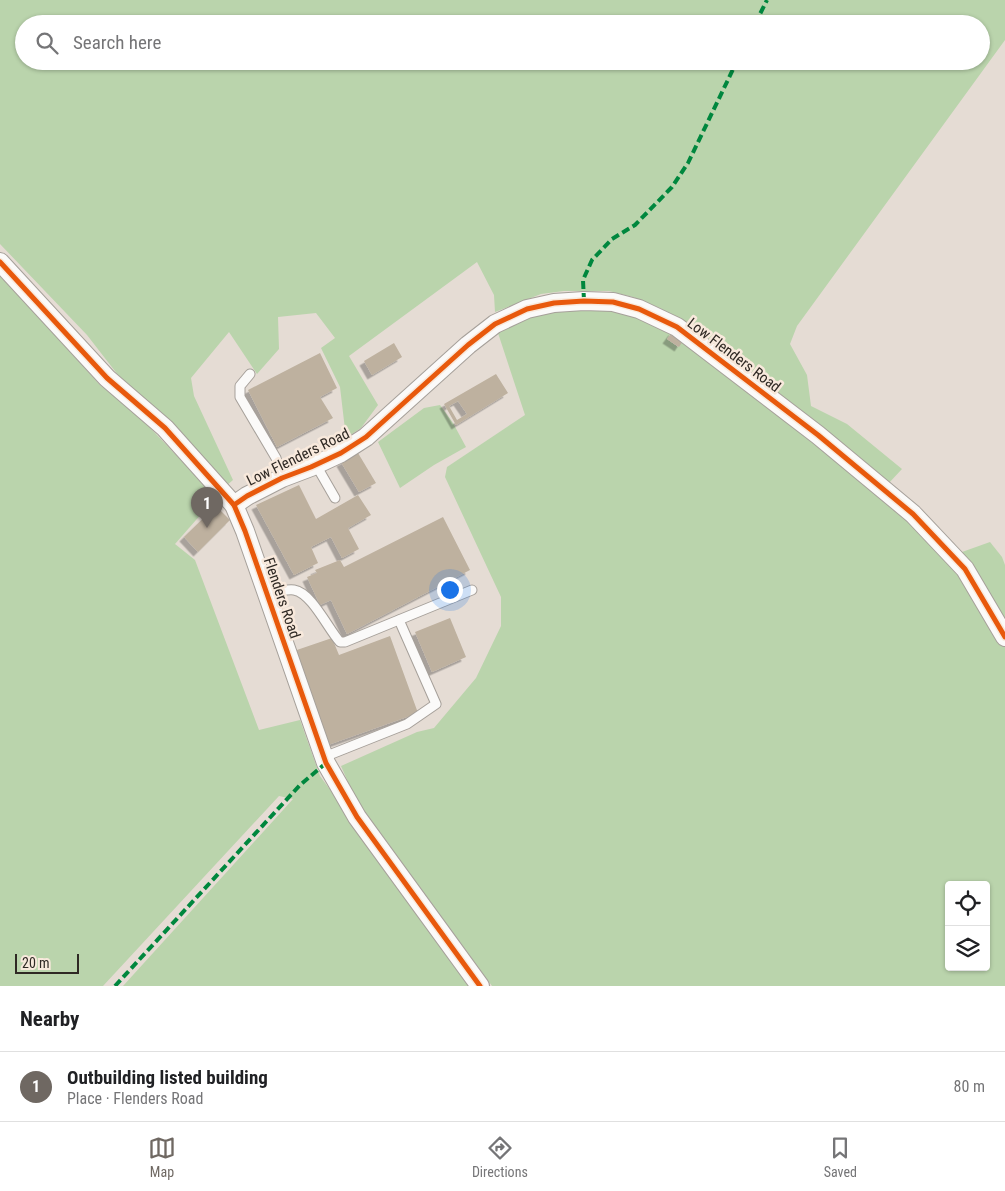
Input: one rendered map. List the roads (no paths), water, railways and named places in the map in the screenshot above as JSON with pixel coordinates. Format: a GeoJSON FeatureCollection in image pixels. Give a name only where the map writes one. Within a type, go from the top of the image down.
{"type":"FeatureCollection","features":[{"type":"Feature","properties":{"kind":"street","name":"Flenders Road"},"geometry":{"type":"LineString","coordinates":[[0,262],[108,378],[165,428],[234,505],[324,757],[339,787],[357,817],[480,986]]}},
{"type":"Feature","properties":{"kind":"street","name":"Low Flenders Road"},"geometry":{"type":"LineString","coordinates":[[234,505],[282,478],[341,453],[366,437],[468,344],[495,324],[527,310],[554,303],[584,300],[612,302],[639,310],[676,327],[717,356],[818,435],[913,514],[965,569],[1005,637]]}},
{"type":"Feature","properties":{"kind":"lane"},"geometry":{"type":"LineString","coordinates":[[250,374],[240,386],[240,397],[276,458],[282,478]]}},
{"type":"Feature","properties":{"kind":"lane"},"geometry":{"type":"LineString","coordinates":[[316,465],[335,498]]}},
{"type":"Feature","properties":{"kind":"lane"},"geometry":{"type":"LineString","coordinates":[[267,594],[294,590],[303,593],[318,610],[330,632],[340,642],[345,642],[472,590]]}},
{"type":"Feature","properties":{"kind":"lane"},"geometry":{"type":"LineString","coordinates":[[324,757],[407,724],[436,704],[399,620]]}},
{"type":"Feature","properties":{"kind":"place","name":"Outbuilding listed building"},"geometry":{"type":"Point","coordinates":[207,528]}}]}
